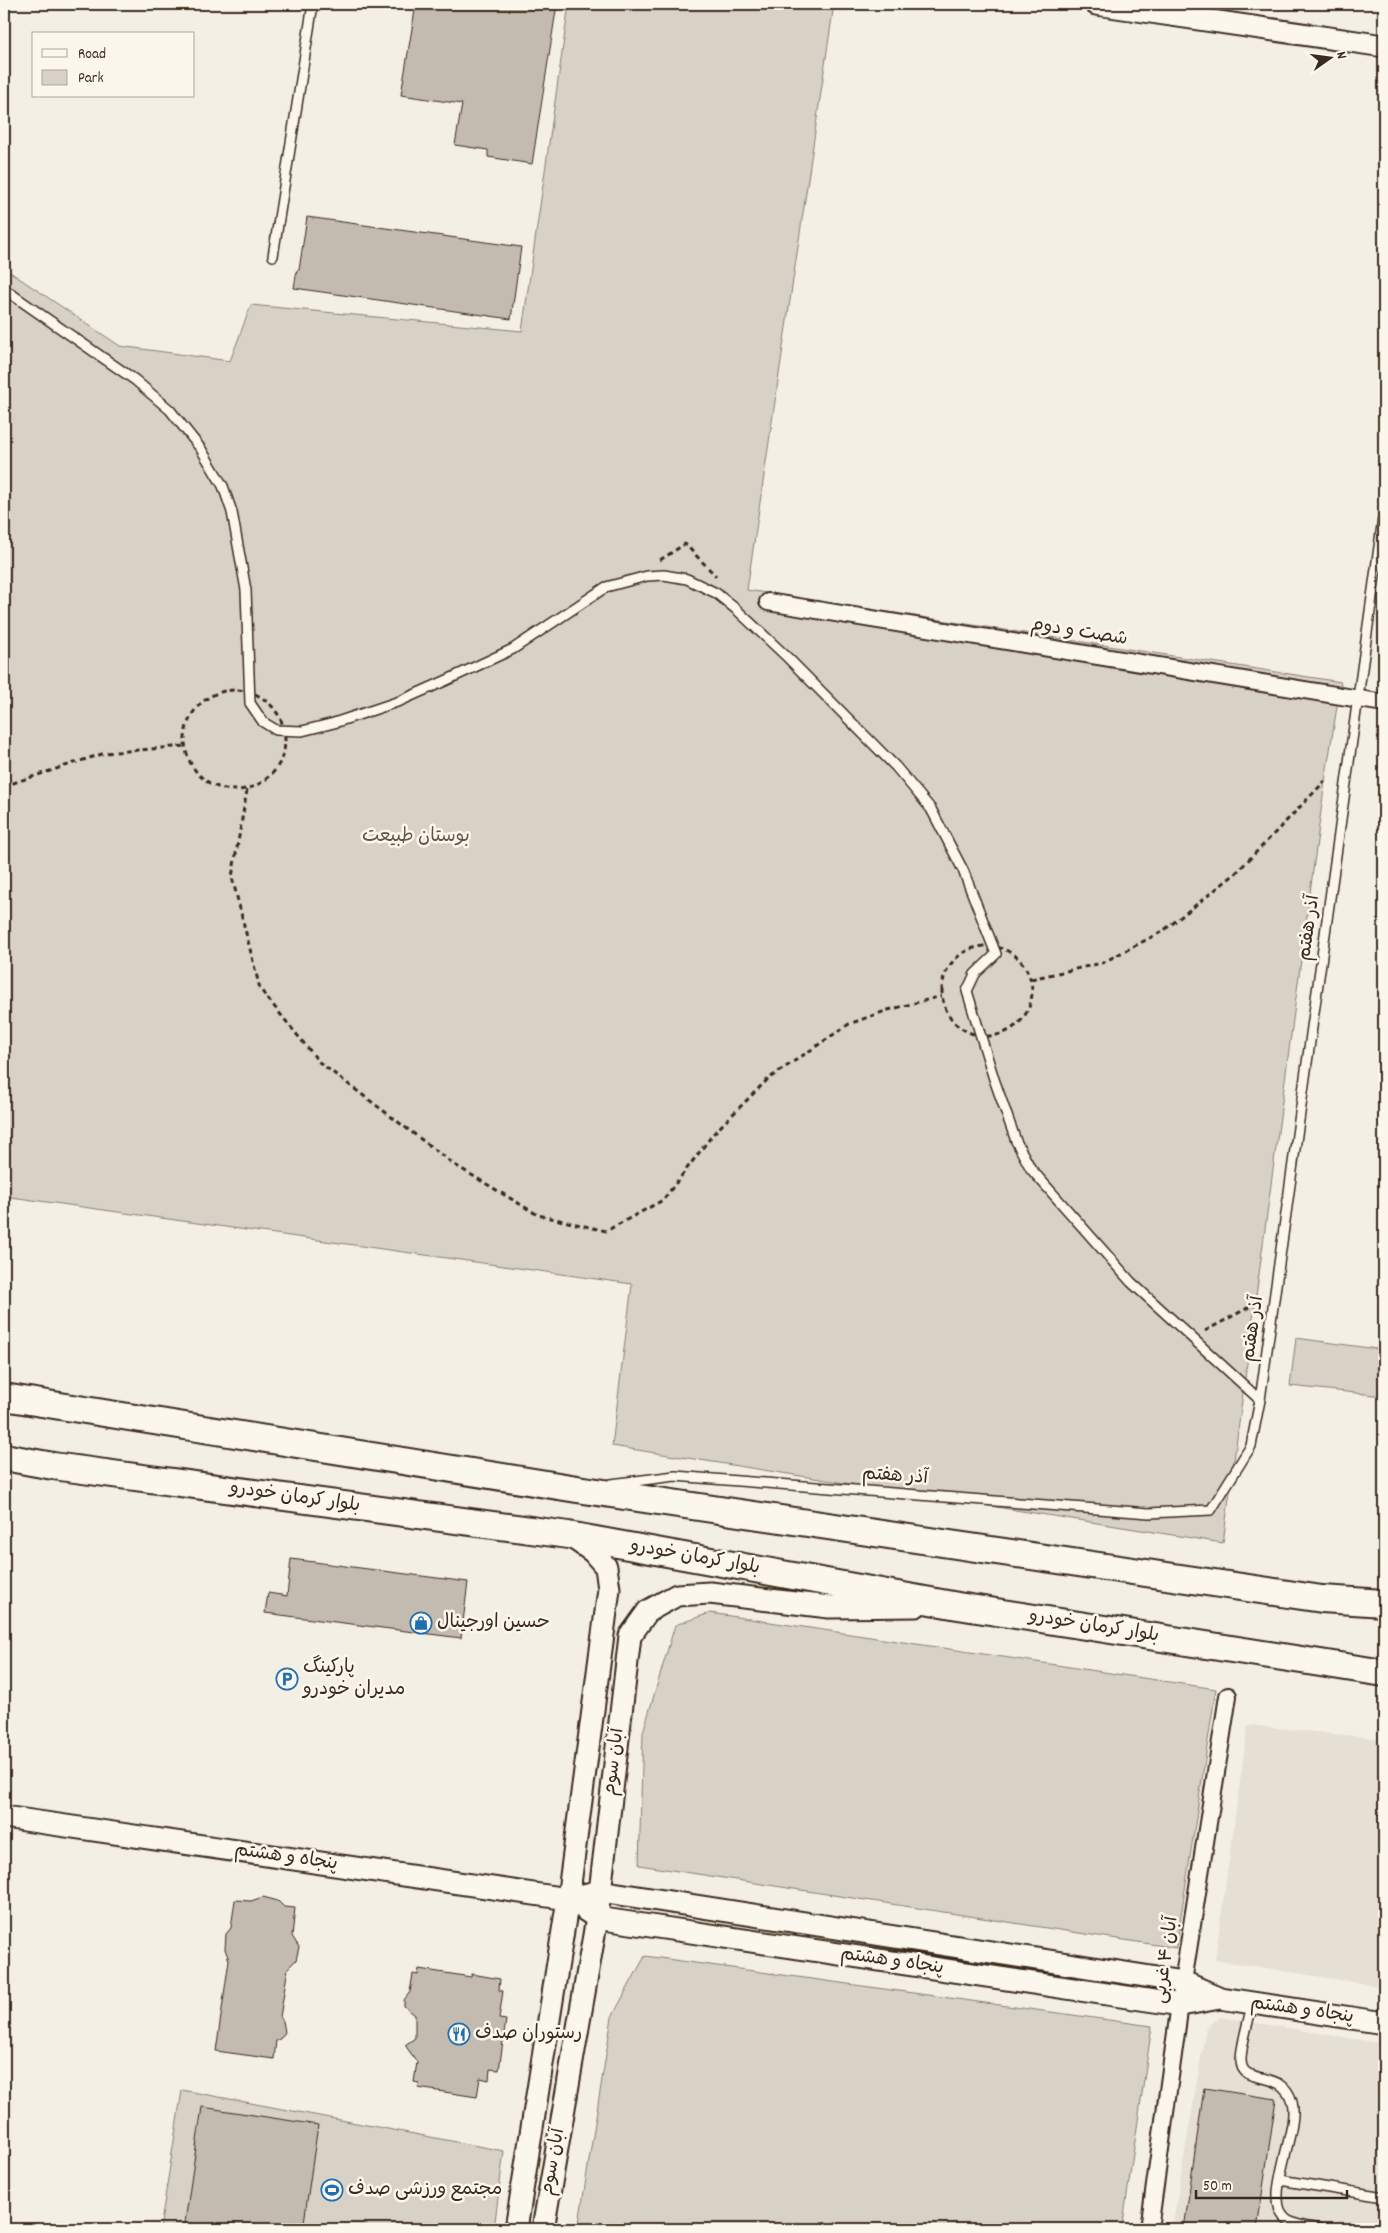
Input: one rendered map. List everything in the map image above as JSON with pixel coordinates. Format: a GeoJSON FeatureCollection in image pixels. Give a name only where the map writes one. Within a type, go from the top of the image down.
{"type":"FeatureCollection","features":[{"type":"Feature","properties":{"kind":"main road"},"geometry":{"type":"LineString","coordinates":[[4,1397],[577,1489],[1322,1599],[1384,1604]]}},
{"type":"Feature","properties":{"kind":"main road","name":"بلوار کرمان خودرو"},"geometry":{"type":"LineString","coordinates":[[4,1457],[62,1467],[568,1535],[958,1606],[1384,1673]]}},
{"type":"Feature","properties":{"kind":"street"},"geometry":{"type":"LineString","coordinates":[[1096,4],[1384,46]]}},
{"type":"Feature","properties":{"kind":"street","name":"شصت و دوم"},"geometry":{"type":"LineString","coordinates":[[768,602],[1384,703]]}},
{"type":"Feature","properties":{"kind":"street","name":"آبان سوم"},"geometry":{"type":"LineString","coordinates":[[516,2229],[568,1899],[609,1589],[606,1567],[593,1552],[568,1535]]}},
{"type":"Feature","properties":{"kind":"street","name":"آبان سوم"},"geometry":{"type":"LineString","coordinates":[[543,2229],[600,1891],[630,1636],[648,1611],[677,1595],[710,1593],[829,1608],[958,1606]]}},
{"type":"Feature","properties":{"kind":"street","name":"آبان ۴ غربی"},"geometry":{"type":"LineString","coordinates":[[1148,2229],[1183,1982],[1228,1696]]}},
{"type":"Feature","properties":{"kind":"street","name":"پنجاه و هشتم"},"geometry":{"type":"LineString","coordinates":[[4,1816],[568,1899],[600,1891],[1183,1982],[1220,1998],[1384,2023]]}},
{"type":"Feature","properties":{"kind":"street","name":"پنجاه و هشتم"},"geometry":{"type":"LineString","coordinates":[[568,1899],[596,1918],[1181,2005],[1220,1998]]}},
{"type":"Feature","properties":{"kind":"lane"},"geometry":{"type":"LineString","coordinates":[[273,256],[313,4]]}},
{"type":"Feature","properties":{"kind":"lane"},"geometry":{"type":"LineString","coordinates":[[4,290],[135,380],[170,410],[200,449],[223,486],[232,512],[246,590],[250,703],[263,722],[276,730],[302,731],[334,723],[400,701],[513,649],[606,587],[647,576],[664,575],[687,579],[716,593],[737,610],[788,658],[896,767],[931,809],[936,818],[963,870],[997,945],[996,954],[975,974],[967,991],[980,1036],[1016,1141],[1031,1170],[1131,1282],[1260,1400]]}},
{"type":"Feature","properties":{"kind":"lane","name":"آذر هفتم"},"geometry":{"type":"LineString","coordinates":[[577,1489],[675,1476],[1149,1513],[1211,1510],[1252,1446],[1260,1400],[1384,510]]}},
{"type":"Feature","properties":{"kind":"lane"},"geometry":{"type":"LineString","coordinates":[[1252,2004],[1241,2060],[1243,2070],[1250,2076],[1277,2081],[1287,2090],[1292,2102],[1294,2121],[1280,2180],[1278,2207],[1282,2215],[1297,2225],[1320,2229]]}},
{"type":"Feature","properties":{"kind":"lane"},"geometry":{"type":"LineString","coordinates":[[1280,2180],[1384,2197]]}},
{"type":"Feature","properties":{"kind":"path"},"geometry":{"type":"LineString","coordinates":[[653,564],[685,544],[721,582]]}},
{"type":"Feature","properties":{"kind":"path"},"geometry":{"type":"LineString","coordinates":[[247,682],[247,691]]}},
{"type":"Feature","properties":{"kind":"path"},"geometry":{"type":"LineString","coordinates":[[231,690],[247,691],[262,698],[274,708],[282,722],[286,739],[283,756],[276,771],[263,783],[248,790],[230,791],[214,786],[200,776],[190,762],[185,746],[186,730],[192,715],[202,702],[216,694],[231,690]]}},
{"type":"Feature","properties":{"kind":"path"},"geometry":{"type":"LineString","coordinates":[[286,739],[294,737]]}},
{"type":"Feature","properties":{"kind":"path"},"geometry":{"type":"LineString","coordinates":[[4,786],[105,754],[185,746]]}},
{"type":"Feature","properties":{"kind":"path"},"geometry":{"type":"LineString","coordinates":[[1031,979],[1102,963],[1163,931],[1235,874],[1325,781]]}},
{"type":"Feature","properties":{"kind":"path"},"geometry":{"type":"LineString","coordinates":[[248,790],[232,877],[260,989],[319,1062],[455,1165],[538,1215],[606,1231],[663,1200],[714,1133],[768,1079],[849,1024],[888,1010],[942,996]]}},
{"type":"Feature","properties":{"kind":"path"},"geometry":{"type":"LineString","coordinates":[[997,945],[1014,955],[1024,966],[1031,979],[1032,994],[1029,1008],[1021,1021],[1010,1030],[996,1036],[980,1036],[967,1031],[955,1022],[946,1010],[942,996],[943,981],[949,967],[959,956],[972,949],[997,945]]}},
{"type":"Feature","properties":{"kind":"shaded area"},"geometry":{"type":"Polygon","coordinates":[[[1248,1725],[1384,1739],[1384,1987],[1215,1960],[1248,1725]]]}},
{"type":"Feature","properties":{"kind":"shaded area"},"geometry":{"type":"Polygon","coordinates":[[[1220,2017],[1384,2044],[1384,2229],[1172,2229],[1206,2028],[1220,2017]]]}},
{"type":"Feature","properties":{"kind":"green space","name":"بوستان طبیعت"},"geometry":{"type":"Polygon","coordinates":[[[569,4],[834,4],[747,590],[1341,682],[1325,781],[1223,1543],[612,1446],[632,1284],[4,1196],[4,268],[120,346],[230,361],[251,305],[522,331],[569,4]]]}},
{"type":"Feature","properties":{"kind":"green space"},"geometry":{"type":"Polygon","coordinates":[[[1296,1338],[1384,1350],[1384,1396],[1290,1386],[1296,1338]]]}},
{"type":"Feature","properties":{"kind":"green space"},"geometry":{"type":"Polygon","coordinates":[[[710,1613],[1216,1689],[1176,1948],[639,1865],[643,1732],[675,1625],[710,1613]]]}},
{"type":"Feature","properties":{"kind":"green space"},"geometry":{"type":"Polygon","coordinates":[[[645,1956],[1152,2026],[1122,2229],[578,2229],[612,2017],[645,1956]]]}},
{"type":"Feature","properties":{"kind":"green space","name":"مجتمع ورزشی صدف"},"geometry":{"type":"Polygon","coordinates":[[[182,2090],[504,2151],[494,2229],[160,2229],[182,2090]]]}},
{"type":"Feature","properties":{"kind":"building"},"geometry":{"type":"Polygon","coordinates":[[[416,4],[557,4],[532,164],[488,157],[488,150],[455,145],[462,104],[401,95],[416,4]]]}},
{"type":"Feature","properties":{"kind":"building"},"geometry":{"type":"Polygon","coordinates":[[[307,217],[521,247],[511,319],[294,288],[297,270],[299,270],[307,217]]]}},
{"type":"Feature","properties":{"kind":"building"},"geometry":{"type":"Polygon","coordinates":[[[291,1559],[468,1582],[461,1638],[265,1613],[268,1593],[287,1596],[291,1559]]]}},
{"type":"Feature","properties":{"kind":"building"},"geometry":{"type":"Polygon","coordinates":[[[263,1897],[278,1901],[284,1907],[295,1908],[292,1936],[299,1947],[296,1960],[288,1968],[280,2017],[283,2021],[285,2032],[276,2041],[274,2059],[216,2051],[229,1960],[225,1949],[226,1934],[231,1928],[235,1900],[251,1901],[263,1897]]]}},
{"type":"Feature","properties":{"kind":"building","name":"رستوران صدف"},"geometry":{"type":"Polygon","coordinates":[[[419,1969],[471,1977],[472,1974],[500,1979],[499,1990],[503,1991],[499,2019],[506,2020],[499,2070],[490,2069],[489,2080],[480,2078],[477,2097],[418,2088],[419,2083],[414,2082],[417,2062],[405,2045],[415,2038],[415,2015],[404,2006],[404,2000],[410,1992],[413,1974],[418,1975],[419,1969]]]}},
{"type":"Feature","properties":{"kind":"building"},"geometry":{"type":"Polygon","coordinates":[[[1204,2088],[1276,2099],[1257,2229],[1184,2229],[1204,2088]]]}},
{"type":"Feature","properties":{"kind":"building"},"geometry":{"type":"Polygon","coordinates":[[[202,2107],[318,2125],[303,2229],[184,2229],[202,2107]]]}},
{"type":"Feature","properties":{"kind":"place","name":"حسین اورجینال"},"geometry":{"type":"Point","coordinates":[421,1623]}},
{"type":"Feature","properties":{"kind":"place","name":"پارکینگ مدیران خودرو"},"geometry":{"type":"Point","coordinates":[287,1679]}},
{"type":"Feature","properties":{"kind":"place","name":"رستوران صدف"},"geometry":{"type":"Point","coordinates":[459,2034]}},
{"type":"Feature","properties":{"kind":"place","name":"مجتمع ورزشی صدف"},"geometry":{"type":"Point","coordinates":[332,2190]}}]}
